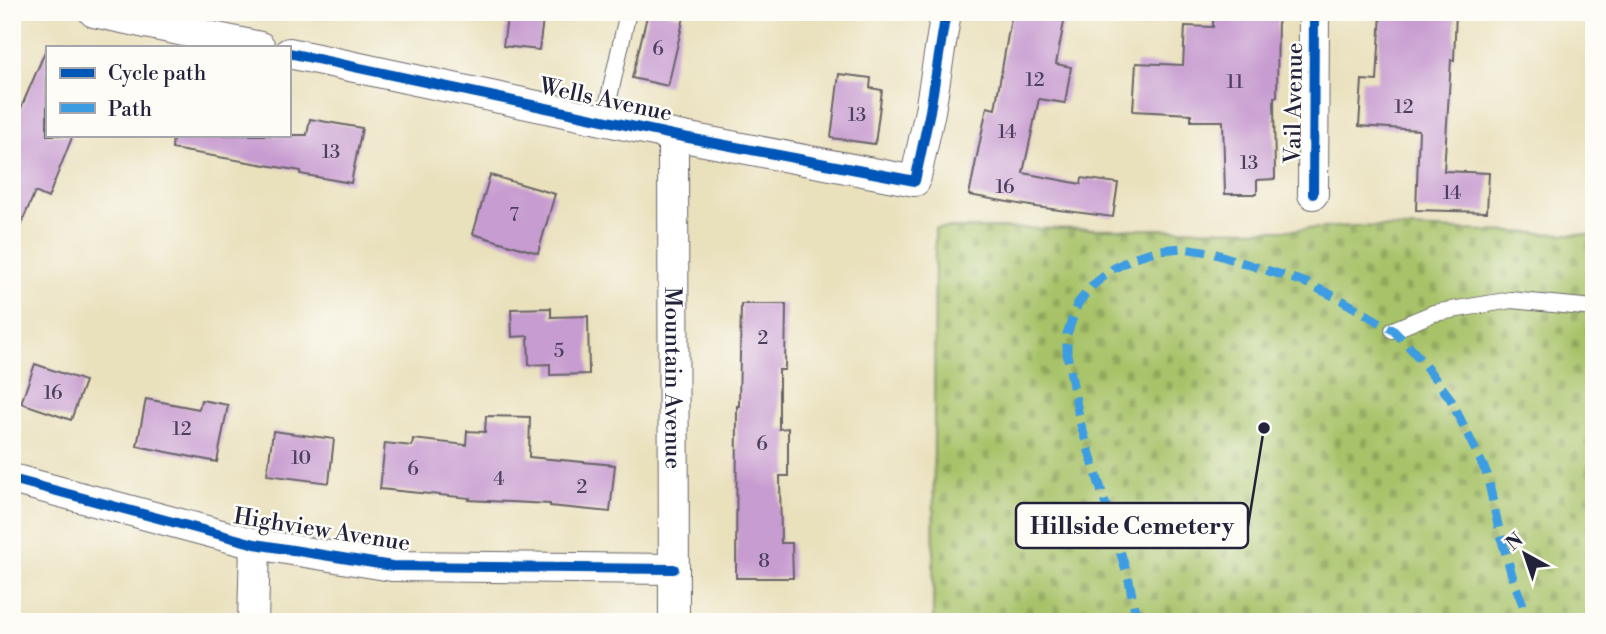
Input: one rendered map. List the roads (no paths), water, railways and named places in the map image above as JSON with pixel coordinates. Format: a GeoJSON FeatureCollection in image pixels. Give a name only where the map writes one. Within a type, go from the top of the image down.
{"type":"FeatureCollection","features":[{"type":"Feature","properties":{"kind":"street"},"geometry":{"type":"LineString","coordinates":[[94,12],[255,46]]}},
{"type":"Feature","properties":{"kind":"street","name":"Wells Avenue"},"geometry":{"type":"LineString","coordinates":[[290,53],[673,135],[915,181],[930,111],[946,12]]}},
{"type":"Feature","properties":{"kind":"street","name":"Vail Avenue"},"geometry":{"type":"LineString","coordinates":[[1313,194],[1314,12]]}},
{"type":"Feature","properties":{"kind":"street","name":"Mountain Avenue"},"geometry":{"type":"LineString","coordinates":[[673,135],[674,622]]}},
{"type":"Feature","properties":{"kind":"street","name":"Highview Avenue"},"geometry":{"type":"LineString","coordinates":[[12,479],[255,544],[392,566],[674,569]]}},
{"type":"Feature","properties":{"kind":"street"},"geometry":{"type":"LineString","coordinates":[[253,622],[255,544]]}},
{"type":"Feature","properties":{"kind":"lane"},"geometry":{"type":"LineString","coordinates":[[604,120],[628,12]]}},
{"type":"Feature","properties":{"kind":"lane"},"geometry":{"type":"LineString","coordinates":[[1393,330],[1434,313],[1511,300],[1594,309]]}},
{"type":"Feature","properties":{"kind":"place","name":"Hillside Cemetery"},"geometry":{"type":"Point","coordinates":[1264,428]}}]}
